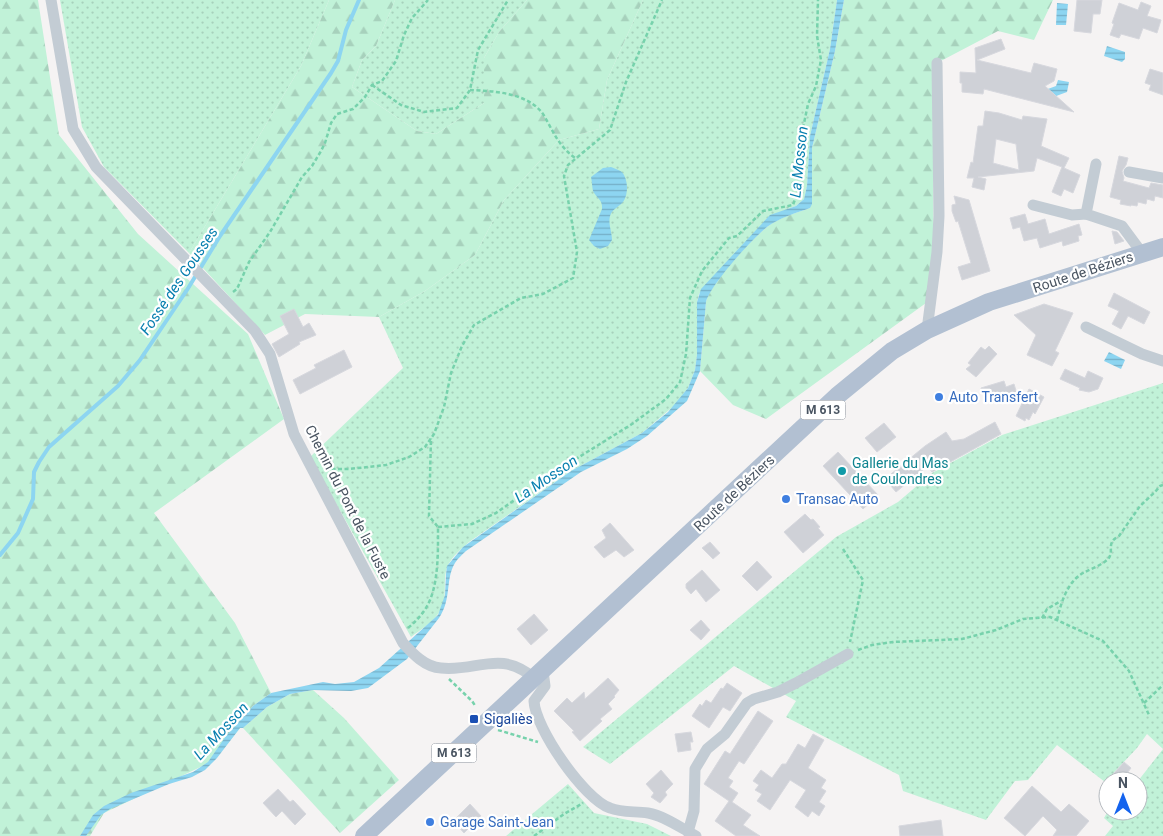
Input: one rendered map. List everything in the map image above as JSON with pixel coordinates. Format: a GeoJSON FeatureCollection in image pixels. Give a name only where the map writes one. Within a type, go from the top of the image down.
{"type":"FeatureCollection","features":[{"type":"Feature","properties":{"kind":"main road","name":"Route de Béziers"},"geometry":{"type":"LineString","coordinates":[[364,836],[837,396],[892,351],[926,330],[989,302],[1163,247]]}},
{"type":"Feature","properties":{"kind":"street","name":"Chemin du Pont de la Fuste"},"geometry":{"type":"LineString","coordinates":[[51,0],[73,129],[96,167],[255,331],[270,354],[294,434],[401,639],[414,655],[427,664],[440,668]]}},
{"type":"Feature","properties":{"kind":"street"},"geometry":{"type":"LineString","coordinates":[[926,330],[938,252],[936,63]]}},
{"type":"Feature","properties":{"kind":"street"},"geometry":{"type":"LineString","coordinates":[[1086,214],[1096,164]]}},
{"type":"Feature","properties":{"kind":"street"},"geometry":{"type":"LineString","coordinates":[[1129,172],[1163,178]]}},
{"type":"Feature","properties":{"kind":"street"},"geometry":{"type":"LineString","coordinates":[[1033,205],[1072,215],[1086,214],[1122,226],[1142,253]]}},
{"type":"Feature","properties":{"kind":"street"},"geometry":{"type":"LineString","coordinates":[[1086,327],[1142,354],[1163,361]]}},
{"type":"Feature","properties":{"kind":"street"},"geometry":{"type":"LineString","coordinates":[[440,668],[493,663],[510,665],[539,675],[545,686],[534,701],[538,722],[563,762],[592,797],[610,808],[648,813],[662,817],[692,834],[695,769],[707,749],[725,734],[747,703],[787,688],[848,654]]}},
{"type":"Feature","properties":{"kind":"path"},"geometry":{"type":"LineString","coordinates":[[225,300],[237,289],[249,262],[270,232],[302,177],[312,166],[325,143],[331,123],[337,114],[353,108],[366,97],[372,85],[382,81],[396,61],[404,35],[412,18],[428,0]]}},
{"type":"Feature","properties":{"kind":"path"},"geometry":{"type":"LineString","coordinates":[[372,85],[401,105],[424,112],[457,108],[470,90],[478,50],[508,0]]}},
{"type":"Feature","properties":{"kind":"path"},"geometry":{"type":"LineString","coordinates":[[311,468],[349,469],[386,465],[409,457],[426,446],[444,407],[450,373],[474,325],[521,298],[543,294],[573,278],[577,252],[564,176],[568,164],[610,130],[626,82],[662,0]]}},
{"type":"Feature","properties":{"kind":"path"},"geometry":{"type":"LineString","coordinates":[[438,527],[472,524],[496,513],[547,477],[632,424],[666,399],[680,382],[686,354],[690,298],[702,271],[729,238],[737,236],[763,211],[793,205],[799,188],[796,162],[808,104],[816,86],[821,60],[818,36],[818,0]]}},
{"type":"Feature","properties":{"kind":"path"},"geometry":{"type":"LineString","coordinates":[[470,90],[492,91],[528,100],[545,116],[550,129],[565,151],[576,159]]}},
{"type":"Feature","properties":{"kind":"path"},"geometry":{"type":"LineString","coordinates":[[401,639],[428,606],[432,595],[437,564],[438,527],[429,516],[431,438]]}},
{"type":"Feature","properties":{"kind":"path"},"geometry":{"type":"LineString","coordinates":[[1057,620],[1061,601],[1072,583],[1080,574],[1107,560],[1111,555],[1110,544],[1119,536],[1140,506],[1163,485]]}},
{"type":"Feature","properties":{"kind":"path"},"geometry":{"type":"LineString","coordinates":[[842,549],[863,580],[848,654]]}},
{"type":"Feature","properties":{"kind":"path"},"geometry":{"type":"LineString","coordinates":[[1042,618],[1047,609],[1061,601]]}},
{"type":"Feature","properties":{"kind":"path"},"geometry":{"type":"LineString","coordinates":[[848,654],[872,645],[893,642],[962,639],[996,630],[1023,620],[1050,617],[1103,641],[1129,671],[1150,715]]}},
{"type":"Feature","properties":{"kind":"path"},"geometry":{"type":"LineString","coordinates":[[440,668],[444,675],[476,707]]}},
{"type":"Feature","properties":{"kind":"path"},"geometry":{"type":"LineString","coordinates":[[1144,703],[1163,686]]}},
{"type":"Feature","properties":{"kind":"path"},"geometry":{"type":"LineString","coordinates":[[496,729],[552,745]]}},
{"type":"Feature","properties":{"kind":"path"},"geometry":{"type":"LineString","coordinates":[[534,836],[564,814],[592,797]]}},
{"type":"Feature","properties":{"kind":"green space"},"geometry":{"type":"Polygon","coordinates":[[[0,0],[38,0],[59,135],[138,234],[248,334],[284,419],[154,513],[235,623],[271,693],[253,706],[238,723],[241,727],[213,761],[104,813],[90,836],[0,836],[0,0]]]}},
{"type":"Feature","properties":{"kind":"green space"},"geometry":{"type":"Polygon","coordinates":[[[60,0],[329,0],[301,66],[189,253],[104,167],[82,127],[60,0]]]}},
{"type":"Feature","properties":{"kind":"green space"},"geometry":{"type":"Polygon","coordinates":[[[329,0],[395,0],[376,46],[362,60],[352,87],[417,131],[436,134],[484,103],[484,58],[499,32],[527,0],[643,0],[607,80],[599,129],[559,140],[504,200],[475,255],[425,291],[379,317],[305,314],[265,335],[189,253],[301,66],[329,0]]]}},
{"type":"Feature","properties":{"kind":"green space"},"geometry":{"type":"Polygon","coordinates":[[[395,0],[527,0],[499,32],[484,58],[484,103],[436,134],[417,131],[352,87],[362,60],[376,46],[395,0]]]}},
{"type":"Feature","properties":{"kind":"green space"},"geometry":{"type":"Polygon","coordinates":[[[643,0],[837,0],[830,49],[810,136],[807,186],[804,199],[796,206],[770,216],[699,294],[697,302],[697,355],[695,370],[688,388],[675,405],[642,433],[571,471],[469,542],[448,565],[442,608],[429,623],[411,637],[310,457],[403,368],[379,317],[425,291],[475,255],[504,200],[559,140],[599,129],[607,80],[643,0]]]}},
{"type":"Feature","properties":{"kind":"green space"},"geometry":{"type":"Polygon","coordinates":[[[844,0],[1053,0],[1034,40],[998,31],[937,63],[933,184],[934,252],[926,303],[766,419],[733,405],[700,371],[706,302],[723,273],[760,233],[776,221],[810,208],[812,148],[835,51],[844,0]]]}},
{"type":"Feature","properties":{"kind":"green space"},"geometry":{"type":"Polygon","coordinates":[[[1163,383],[1163,749],[1147,734],[1137,748],[1115,771],[1098,771],[1098,777],[1057,745],[1028,780],[1015,781],[986,820],[903,791],[899,775],[786,717],[796,701],[734,666],[610,764],[583,747],[836,537],[898,502],[932,473],[1002,435],[1163,383]]]}},
{"type":"Feature","properties":{"kind":"green space"},"geometry":{"type":"Polygon","coordinates":[[[313,690],[344,718],[399,780],[340,833],[243,728],[267,707],[290,694],[313,690]]]}},
{"type":"Feature","properties":{"kind":"green space"},"geometry":{"type":"Polygon","coordinates":[[[1163,749],[1163,836],[1105,836],[1113,826],[1107,821],[1148,821],[1148,771],[1146,771],[1163,749]]]}},
{"type":"Feature","properties":{"kind":"green space"},"geometry":{"type":"Polygon","coordinates":[[[568,784],[594,813],[647,824],[671,836],[506,836],[568,784]]]}},
{"type":"Feature","properties":{"kind":"water"},"geometry":{"type":"Polygon","coordinates":[[[837,0],[844,0],[835,51],[812,148],[812,204],[810,208],[782,218],[767,227],[742,252],[709,294],[706,302],[700,371],[687,401],[647,436],[627,449],[581,472],[466,551],[457,560],[452,569],[446,604],[439,618],[407,659],[368,688],[351,691],[313,690],[290,694],[267,707],[243,728],[240,728],[217,758],[205,770],[192,777],[169,784],[110,809],[101,815],[86,836],[80,836],[93,815],[104,806],[131,793],[193,772],[208,762],[226,736],[253,706],[271,693],[323,682],[335,684],[354,682],[379,668],[438,615],[445,595],[447,566],[463,547],[571,471],[642,433],[668,412],[688,388],[695,370],[697,355],[697,302],[701,289],[770,215],[796,206],[804,199],[807,186],[810,136],[830,49],[837,0]]]}},
{"type":"Feature","properties":{"kind":"water"},"geometry":{"type":"Polygon","coordinates":[[[1057,3],[1068,4],[1066,25],[1056,25],[1057,3]]]}},
{"type":"Feature","properties":{"kind":"water"},"geometry":{"type":"Polygon","coordinates":[[[1107,46],[1125,52],[1125,59],[1122,62],[1104,56],[1107,46]]]}},
{"type":"Feature","properties":{"kind":"water"},"geometry":{"type":"Polygon","coordinates":[[[1058,80],[1069,82],[1067,92],[1048,99],[1045,90],[1056,86],[1058,80]]]}},
{"type":"Feature","properties":{"kind":"water"},"geometry":{"type":"Polygon","coordinates":[[[611,167],[621,171],[624,175],[627,182],[627,191],[623,202],[610,216],[612,240],[608,246],[600,249],[589,240],[602,209],[600,201],[593,191],[591,177],[603,168],[611,167]]]}},
{"type":"Feature","properties":{"kind":"water"},"geometry":{"type":"Polygon","coordinates":[[[1109,352],[1125,360],[1121,369],[1104,361],[1109,352]]]}},
{"type":"Feature","properties":{"kind":"building"},"geometry":{"type":"Polygon","coordinates":[[[1077,0],[1102,0],[1100,14],[1093,14],[1091,33],[1074,31],[1077,0]]]}},
{"type":"Feature","properties":{"kind":"building"},"geometry":{"type":"Polygon","coordinates":[[[1141,2],[1151,6],[1147,16],[1161,20],[1157,33],[1143,28],[1139,39],[1121,34],[1119,38],[1110,35],[1119,3],[1138,10],[1141,2]]]}},
{"type":"Feature","properties":{"kind":"building"},"geometry":{"type":"Polygon","coordinates":[[[1001,39],[1005,49],[977,60],[1031,73],[1034,63],[1057,69],[1054,81],[1045,86],[1074,112],[984,89],[983,94],[962,92],[960,72],[976,73],[975,48],[1001,39]]]}},
{"type":"Feature","properties":{"kind":"building"},"geometry":{"type":"Polygon","coordinates":[[[1150,69],[1163,73],[1163,95],[1149,90],[1151,85],[1145,83],[1150,69]]]}},
{"type":"Feature","properties":{"kind":"building"},"geometry":{"type":"Polygon","coordinates":[[[985,111],[1022,120],[1023,116],[1047,119],[1041,146],[1069,158],[1064,168],[1080,175],[1073,193],[1064,189],[1061,196],[1052,192],[1062,167],[1037,158],[1034,171],[978,177],[986,179],[984,190],[972,187],[974,178],[967,178],[971,162],[973,163],[978,126],[983,126],[985,111]],[[996,139],[993,163],[1019,170],[1016,144],[996,139]]]}},
{"type":"Feature","properties":{"kind":"building"},"geometry":{"type":"Polygon","coordinates":[[[1119,156],[1128,158],[1122,171],[1123,181],[1149,188],[1151,183],[1163,185],[1163,198],[1155,196],[1154,201],[1147,199],[1146,204],[1138,202],[1137,206],[1131,206],[1120,204],[1121,200],[1110,197],[1119,156]]]}},
{"type":"Feature","properties":{"kind":"building"},"geometry":{"type":"Polygon","coordinates":[[[954,196],[969,200],[990,271],[962,280],[958,267],[971,263],[958,221],[956,222],[952,211],[952,205],[956,204],[954,196]]]}},
{"type":"Feature","properties":{"kind":"building"},"geometry":{"type":"Polygon","coordinates":[[[1025,214],[1028,224],[1045,219],[1049,234],[1079,224],[1082,235],[1078,236],[1079,241],[1063,246],[1062,241],[1040,248],[1037,238],[1024,241],[1020,227],[1013,229],[1010,218],[1025,214]]]}},
{"type":"Feature","properties":{"kind":"building"},"geometry":{"type":"Polygon","coordinates":[[[1112,231],[1117,232],[1124,241],[1115,244],[1112,231]]]}},
{"type":"Feature","properties":{"kind":"building"},"geometry":{"type":"Polygon","coordinates":[[[1114,293],[1150,312],[1144,324],[1128,316],[1121,329],[1112,324],[1119,311],[1108,306],[1114,293]]]}},
{"type":"Feature","properties":{"kind":"building"},"geometry":{"type":"Polygon","coordinates":[[[1044,304],[1073,313],[1055,351],[1059,353],[1052,366],[1027,355],[1036,335],[1014,315],[1044,304]]]}},
{"type":"Feature","properties":{"kind":"building"},"geometry":{"type":"Polygon","coordinates":[[[294,309],[303,327],[309,323],[316,335],[299,342],[300,344],[279,357],[272,344],[289,334],[280,316],[294,309]]]}},
{"type":"Feature","properties":{"kind":"building"},"geometry":{"type":"Polygon","coordinates":[[[989,346],[997,354],[976,377],[966,369],[971,365],[968,363],[981,347],[985,350],[989,346]]]}},
{"type":"Feature","properties":{"kind":"building"},"geometry":{"type":"Polygon","coordinates":[[[344,350],[352,367],[300,394],[293,380],[316,368],[314,365],[344,350]]]}},
{"type":"Feature","properties":{"kind":"building"},"geometry":{"type":"Polygon","coordinates":[[[1065,369],[1085,378],[1088,371],[1103,378],[1098,389],[1089,392],[1079,390],[1080,388],[1060,379],[1065,369]]]}},
{"type":"Feature","properties":{"kind":"building"},"geometry":{"type":"Polygon","coordinates":[[[1004,381],[1006,387],[1014,384],[1017,394],[987,403],[981,388],[1004,381]]]}},
{"type":"Feature","properties":{"kind":"building"},"geometry":{"type":"Polygon","coordinates":[[[1029,389],[1044,397],[1035,414],[1033,412],[1029,420],[1026,418],[1025,421],[1016,416],[1029,389]]]}},
{"type":"Feature","properties":{"kind":"building"},"geometry":{"type":"Polygon","coordinates":[[[995,422],[1001,434],[932,472],[928,466],[896,492],[885,479],[925,446],[946,432],[952,441],[964,439],[995,422]]]}},
{"type":"Feature","properties":{"kind":"building"},"geometry":{"type":"Polygon","coordinates":[[[884,423],[896,437],[877,452],[865,438],[884,423]]]}},
{"type":"Feature","properties":{"kind":"building"},"geometry":{"type":"Polygon","coordinates":[[[838,452],[878,495],[863,509],[823,466],[838,452]]]}},
{"type":"Feature","properties":{"kind":"building"},"geometry":{"type":"Polygon","coordinates":[[[805,514],[811,520],[813,519],[824,535],[803,553],[784,532],[805,514]]]}},
{"type":"Feature","properties":{"kind":"building"},"geometry":{"type":"Polygon","coordinates":[[[610,523],[634,550],[624,557],[616,550],[604,558],[594,547],[606,538],[602,530],[610,523]]]}},
{"type":"Feature","properties":{"kind":"building"},"geometry":{"type":"Polygon","coordinates":[[[710,542],[720,553],[713,559],[702,548],[710,542]]]}},
{"type":"Feature","properties":{"kind":"building"},"geometry":{"type":"Polygon","coordinates":[[[757,561],[772,577],[757,591],[742,576],[757,561]]]}},
{"type":"Feature","properties":{"kind":"building"},"geometry":{"type":"Polygon","coordinates":[[[702,570],[720,590],[706,602],[696,589],[691,594],[686,588],[686,584],[702,570]]]}},
{"type":"Feature","properties":{"kind":"building"},"geometry":{"type":"Polygon","coordinates":[[[534,614],[548,630],[531,645],[517,629],[534,614]]]}},
{"type":"Feature","properties":{"kind":"building"},"geometry":{"type":"Polygon","coordinates":[[[701,620],[710,630],[701,640],[690,630],[701,620]]]}},
{"type":"Feature","properties":{"kind":"building"},"geometry":{"type":"Polygon","coordinates":[[[608,678],[619,690],[608,704],[612,709],[580,741],[572,732],[574,731],[554,711],[567,698],[572,703],[584,692],[585,699],[608,678]]]}},
{"type":"Feature","properties":{"kind":"building"},"geometry":{"type":"Polygon","coordinates":[[[727,683],[742,693],[730,711],[723,707],[709,728],[692,716],[700,704],[702,706],[706,700],[711,703],[721,688],[723,689],[727,683]]]}},
{"type":"Feature","properties":{"kind":"building"},"geometry":{"type":"Polygon","coordinates":[[[758,711],[773,721],[744,764],[739,761],[728,778],[733,781],[729,787],[738,793],[732,802],[751,815],[743,825],[760,836],[736,836],[715,821],[729,801],[704,784],[725,751],[730,754],[758,711]]]}},
{"type":"Feature","properties":{"kind":"building"},"geometry":{"type":"Polygon","coordinates":[[[691,732],[693,742],[690,742],[691,750],[678,752],[675,734],[691,732]]]}},
{"type":"Feature","properties":{"kind":"building"},"geometry":{"type":"Polygon","coordinates":[[[813,734],[824,740],[808,768],[826,780],[821,788],[826,791],[819,802],[825,806],[819,816],[812,811],[808,817],[795,807],[806,790],[790,780],[770,810],[757,801],[762,794],[755,790],[759,785],[753,781],[761,770],[772,778],[782,764],[786,764],[798,744],[805,748],[813,734]]]}},
{"type":"Feature","properties":{"kind":"building"},"geometry":{"type":"Polygon","coordinates":[[[1124,762],[1131,768],[1129,771],[1116,771],[1124,762]]]}},
{"type":"Feature","properties":{"kind":"building"},"geometry":{"type":"Polygon","coordinates":[[[661,770],[673,784],[665,792],[667,795],[660,803],[651,797],[654,793],[646,784],[661,770]]]}},
{"type":"Feature","properties":{"kind":"building"},"geometry":{"type":"Polygon","coordinates":[[[1032,786],[1061,812],[1069,804],[1089,821],[1076,836],[1053,836],[1057,830],[1043,816],[1025,836],[1004,818],[1032,786]]]}},
{"type":"Feature","properties":{"kind":"building"},"geometry":{"type":"Polygon","coordinates":[[[278,789],[290,802],[293,800],[306,814],[295,825],[282,811],[276,817],[263,803],[278,789]]]}},
{"type":"Feature","properties":{"kind":"building"},"geometry":{"type":"Polygon","coordinates":[[[470,804],[481,816],[464,833],[457,825],[455,819],[470,804]]]}},
{"type":"Feature","properties":{"kind":"building"},"geometry":{"type":"Polygon","coordinates":[[[941,820],[943,836],[900,836],[899,826],[941,820]]]}},
{"type":"Feature","properties":{"kind":"waterway","name":"Fossé des Gousses"},"geometry":{"type":"LineString","coordinates":[[0,555],[18,533],[33,499],[34,472],[39,462],[49,447],[118,386],[140,360],[187,290],[220,236],[331,73],[338,61],[346,30],[359,0]]}},
{"type":"Feature","properties":{"kind":"place","name":"Auto Transfert"},"geometry":{"type":"Point","coordinates":[939,397]}},
{"type":"Feature","properties":{"kind":"place","name":"Gallerie du Mas de Coulondres"},"geometry":{"type":"Point","coordinates":[842,471]}},
{"type":"Feature","properties":{"kind":"place","name":"Transac Auto"},"geometry":{"type":"Point","coordinates":[786,499]}},
{"type":"Feature","properties":{"kind":"place","name":"Sigaliès"},"geometry":{"type":"Point","coordinates":[474,719]}},
{"type":"Feature","properties":{"kind":"place","name":"Garage Saint-Jean"},"geometry":{"type":"Point","coordinates":[430,822]}},
{"type":"Feature","properties":{"kind":"water label","name":"La Mosson"},"geometry":{"type":"Point","coordinates":[799,162]}},
{"type":"Feature","properties":{"kind":"water label","name":"La Mosson"},"geometry":{"type":"Point","coordinates":[546,479]}},
{"type":"Feature","properties":{"kind":"water label","name":"La Mosson"},"geometry":{"type":"Point","coordinates":[221,731]}}]}
